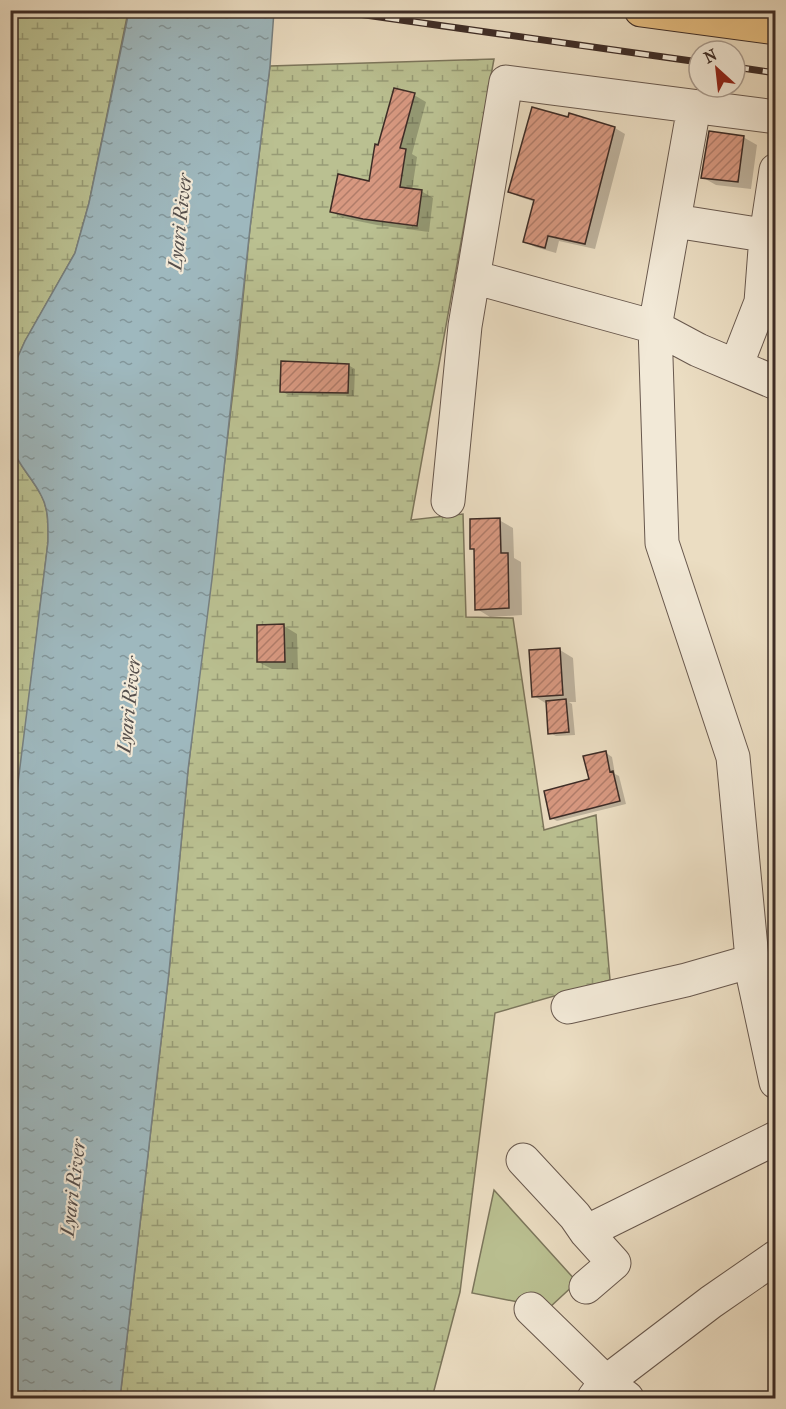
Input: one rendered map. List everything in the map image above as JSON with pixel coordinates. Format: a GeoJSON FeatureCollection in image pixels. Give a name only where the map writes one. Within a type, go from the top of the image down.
{"type":"FeatureCollection","features":[{"type":"Feature","properties":{"kind":"highway"},"geometry":{"type":"LineString","coordinates":[[641,10],[776,28]]}},
{"type":"Feature","properties":{"kind":"street"},"geometry":{"type":"LineString","coordinates":[[448,501],[465,326],[506,82],[776,117]]}},
{"type":"Feature","properties":{"kind":"street"},"geometry":{"type":"LineString","coordinates":[[694,107],[655,327],[662,543],[733,757],[754,980],[776,1082]]}},
{"type":"Feature","properties":{"kind":"street"},"geometry":{"type":"LineString","coordinates":[[736,366],[761,302],[771,236],[776,170]]}},
{"type":"Feature","properties":{"kind":"street"},"geometry":{"type":"LineString","coordinates":[[675,221],[771,236]]}},
{"type":"Feature","properties":{"kind":"street"},"geometry":{"type":"LineString","coordinates":[[473,278],[655,327],[699,350],[776,383]]}},
{"type":"Feature","properties":{"kind":"street"},"geometry":{"type":"LineString","coordinates":[[568,1007],[686,980],[752,961]]}},
{"type":"Feature","properties":{"kind":"street"},"geometry":{"type":"LineString","coordinates":[[586,1232],[776,1138]]}},
{"type":"Feature","properties":{"kind":"street"},"geometry":{"type":"LineString","coordinates":[[523,1160],[575,1216],[614,1263],[586,1287]]}},
{"type":"Feature","properties":{"kind":"street"},"geometry":{"type":"LineString","coordinates":[[531,1309],[609,1393],[711,1302],[776,1257]]}},
{"type":"Feature","properties":{"kind":"green space"},"geometry":{"type":"Polygon","coordinates":[[[11,11],[84,11],[127,17],[89,203],[75,253],[25,341],[11,372],[11,11]]]}},
{"type":"Feature","properties":{"kind":"green space"},"geometry":{"type":"Polygon","coordinates":[[[494,59],[411,520],[463,514],[466,617],[513,618],[544,830],[596,815],[610,980],[495,1013],[460,1292],[432,1398],[120,1398],[169,972],[188,770],[270,66],[494,59]]]}},
{"type":"Feature","properties":{"kind":"green space"},"geometry":{"type":"Polygon","coordinates":[[[11,445],[44,500],[47,512],[48,542],[11,847],[11,445]]]}},
{"type":"Feature","properties":{"kind":"green space"},"geometry":{"type":"Polygon","coordinates":[[[494,1190],[577,1282],[549,1308],[472,1293],[494,1190]]]}},
{"type":"Feature","properties":{"kind":"water","name":"Lyari River"},"geometry":{"type":"Polygon","coordinates":[[[129,11],[274,11],[270,66],[188,770],[169,972],[120,1398],[11,1398],[10,847],[48,530],[44,500],[11,445],[11,372],[25,341],[75,253],[89,203],[129,11]]]}},
{"type":"Feature","properties":{"kind":"building"},"geometry":{"type":"Polygon","coordinates":[[[394,88],[415,93],[400,148],[406,149],[400,187],[422,190],[417,226],[330,212],[338,174],[369,181],[375,144],[378,145],[394,88]]]}},
{"type":"Feature","properties":{"kind":"building"},"geometry":{"type":"Polygon","coordinates":[[[532,107],[568,117],[569,113],[615,127],[585,244],[548,236],[545,248],[523,242],[534,200],[508,192],[532,107]]]}},
{"type":"Feature","properties":{"kind":"building"},"geometry":{"type":"Polygon","coordinates":[[[709,131],[744,136],[738,182],[701,178],[709,131]]]}},
{"type":"Feature","properties":{"kind":"building"},"geometry":{"type":"Polygon","coordinates":[[[281,361],[349,364],[348,393],[280,392],[281,361]]]}},
{"type":"Feature","properties":{"kind":"building"},"geometry":{"type":"Polygon","coordinates":[[[500,518],[501,553],[508,553],[509,608],[475,610],[474,549],[470,549],[470,519],[500,518]]]}},
{"type":"Feature","properties":{"kind":"building"},"geometry":{"type":"Polygon","coordinates":[[[284,624],[285,662],[257,662],[257,625],[284,624]]]}},
{"type":"Feature","properties":{"kind":"building"},"geometry":{"type":"Polygon","coordinates":[[[560,648],[563,695],[532,697],[529,650],[560,648]]]}},
{"type":"Feature","properties":{"kind":"building"},"geometry":{"type":"Polygon","coordinates":[[[566,699],[569,732],[548,734],[546,701],[566,699]]]}},
{"type":"Feature","properties":{"kind":"building"},"geometry":{"type":"Polygon","coordinates":[[[606,751],[610,772],[613,771],[620,801],[550,819],[544,791],[589,779],[583,756],[606,751]]]}},
{"type":"Feature","properties":{"kind":"railway"},"geometry":{"type":"LineString","coordinates":[[330,10],[687,60]]}},
{"type":"Feature","properties":{"kind":"railway"},"geometry":{"type":"LineString","coordinates":[[747,69],[776,73]]}}]}
